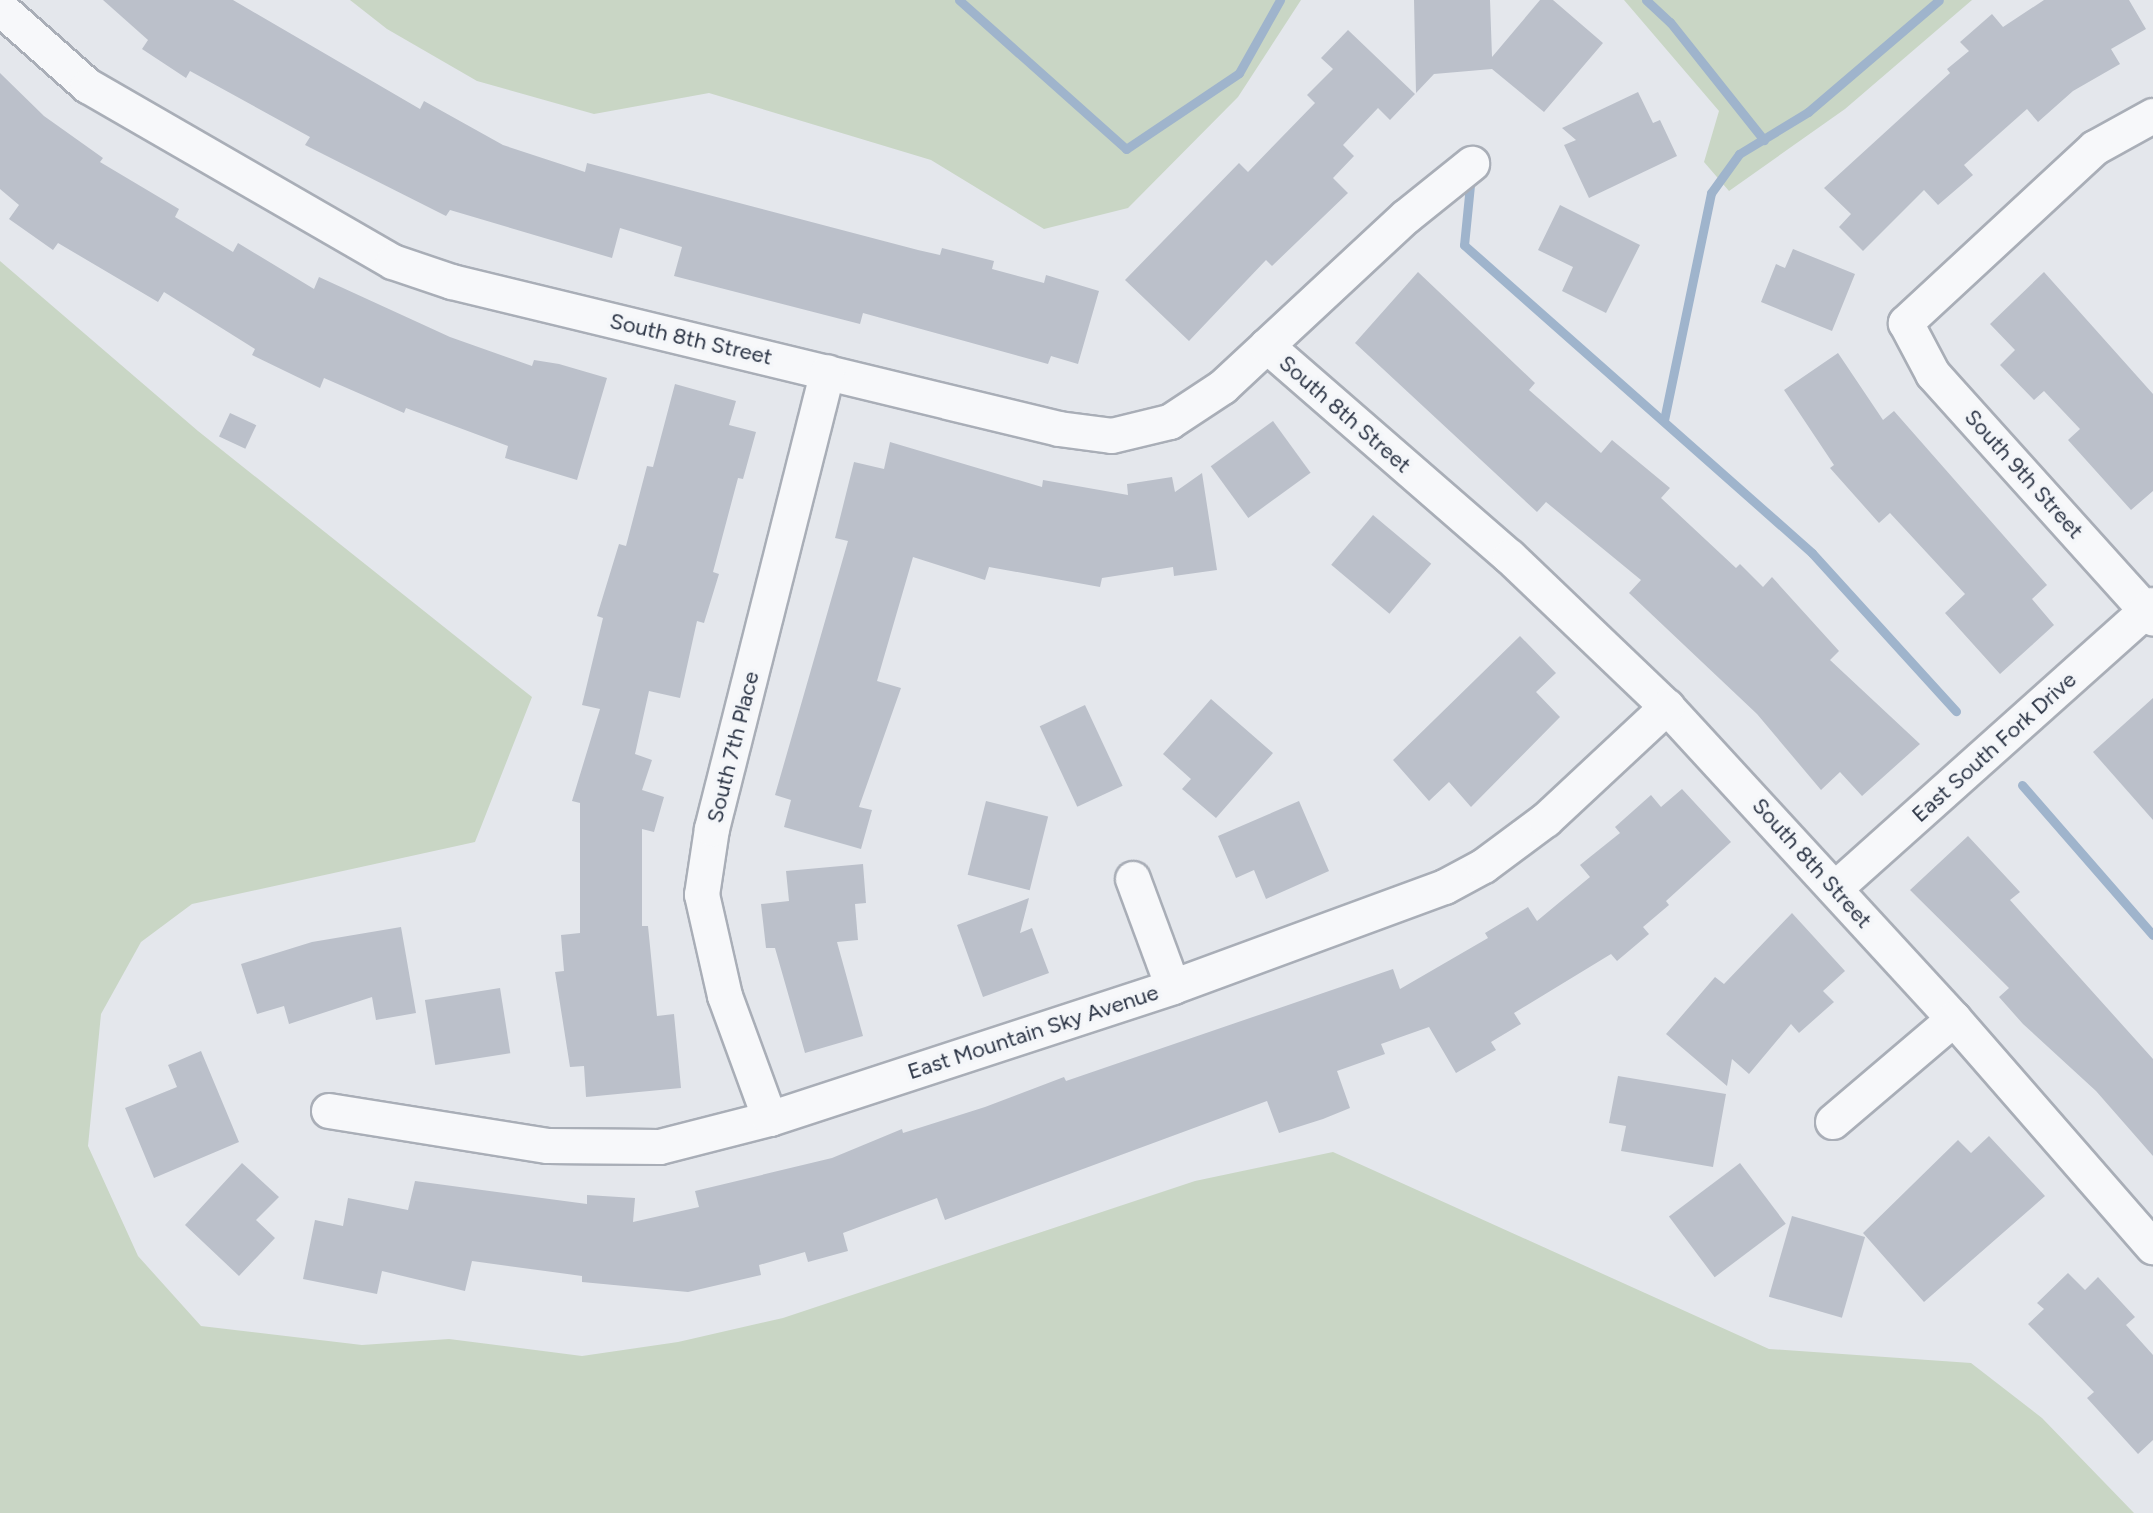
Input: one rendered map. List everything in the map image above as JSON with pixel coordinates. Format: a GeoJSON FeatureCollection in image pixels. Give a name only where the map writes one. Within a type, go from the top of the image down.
{"type":"FeatureCollection","features":[{"type":"Feature","properties":{"kind":"street","name":"South 8th Street"},"geometry":{"type":"LineString","coordinates":[[0,8],[88,86],[393,262],[452,282],[1059,429],[1112,436],[1170,422],[1223,387],[1267,346],[1510,557],[1667,707],[1954,1019],[2153,1247]]}},
{"type":"Feature","properties":{"kind":"street","name":"South 9th Street"},"geometry":{"type":"LineString","coordinates":[[2151,611],[1933,374],[1906,323],[2095,148],[2153,116]]}},
{"type":"Feature","properties":{"kind":"street"},"geometry":{"type":"LineString","coordinates":[[1267,346],[1406,217],[1472,164]]}},
{"type":"Feature","properties":{"kind":"street","name":"South 7th Place"},"geometry":{"type":"LineString","coordinates":[[770,1119],[725,996],[702,895],[712,829],[828,372]]}},
{"type":"Feature","properties":{"kind":"street","name":"East South Fork Drive"},"geometry":{"type":"LineString","coordinates":[[1835,889],[2151,611]]}},
{"type":"Feature","properties":{"kind":"street","name":"East Mountain Sky Avenue"},"geometry":{"type":"LineString","coordinates":[[329,1111],[548,1146],[660,1147],[770,1119],[1173,987],[1360,922],[1484,866],[1546,820],[1667,707]]}},
{"type":"Feature","properties":{"kind":"street"},"geometry":{"type":"LineString","coordinates":[[1133,879],[1173,987]]}},
{"type":"Feature","properties":{"kind":"street"},"geometry":{"type":"LineString","coordinates":[[1833,1122],[1954,1019]]}},
{"type":"Feature","properties":{"kind":"green space"},"geometry":{"type":"Polygon","coordinates":[[[350,0],[1301,0],[1238,97],[1128,208],[1044,229],[931,160],[709,93],[594,114],[477,81],[387,29],[350,0]]]}},
{"type":"Feature","properties":{"kind":"green space"},"geometry":{"type":"Polygon","coordinates":[[[1624,0],[1972,0],[1845,109],[1729,191],[1704,162],[1719,111],[1624,0]]]}},
{"type":"Feature","properties":{"kind":"green space"},"geometry":{"type":"Polygon","coordinates":[[[0,261],[198,431],[532,697],[475,842],[192,904],[141,942],[101,1014],[88,1146],[138,1256],[201,1326],[362,1345],[449,1339],[582,1356],[678,1342],[783,1318],[1195,1181],[1333,1152],[1769,1349],[1971,1363],[2042,1418],[2134,1513],[0,1513],[0,261]]]}},
{"type":"Feature","properties":{"kind":"building"},"geometry":{"type":"Polygon","coordinates":[[[103,0],[233,0],[420,109],[424,101],[503,145],[585,172],[587,163],[918,250],[940,255],[942,248],[994,261],[992,269],[1044,283],[1046,275],[1099,291],[1078,364],[1051,356],[1048,364],[863,313],[860,324],[674,276],[682,247],[620,228],[612,258],[450,210],[446,216],[305,145],[310,137],[190,71],[186,78],[142,49],[148,40],[103,0]]]}},
{"type":"Feature","properties":{"kind":"building"},"geometry":{"type":"Polygon","coordinates":[[[1414,0],[1490,0],[1492,57],[1540,0],[1553,0],[1603,43],[1544,112],[1492,69],[1434,74],[1416,93],[1414,0]]]}},
{"type":"Feature","properties":{"kind":"building"},"geometry":{"type":"Polygon","coordinates":[[[2044,0],[2129,0],[2146,29],[2111,49],[2120,64],[2073,91],[2038,122],[2027,109],[1964,165],[1973,175],[1938,205],[1924,190],[1863,251],[1839,227],[1851,214],[1824,188],[1950,73],[1947,69],[1969,51],[1960,42],[1992,14],[2003,27],[2044,0]]]}},
{"type":"Feature","properties":{"kind":"building"},"geometry":{"type":"Polygon","coordinates":[[[1348,30],[1415,94],[1390,120],[1378,108],[1343,145],[1354,156],[1333,178],[1348,193],[1272,266],[1266,260],[1189,341],[1125,280],[1239,163],[1248,172],[1315,103],[1307,95],[1333,69],[1321,58],[1348,30]]]}},
{"type":"Feature","properties":{"kind":"building"},"geometry":{"type":"Polygon","coordinates":[[[0,73],[44,116],[103,158],[100,162],[179,209],[175,217],[233,252],[238,243],[314,289],[319,277],[450,337],[532,366],[534,360],[559,364],[607,378],[577,480],[505,458],[508,446],[406,408],[404,413],[324,378],[320,388],[252,355],[255,349],[164,292],[158,302],[58,243],[53,250],[9,219],[19,205],[0,189],[0,73]]]}},
{"type":"Feature","properties":{"kind":"building"},"geometry":{"type":"Polygon","coordinates":[[[1638,92],[1653,123],[1660,120],[1677,156],[1589,198],[1564,145],[1576,140],[1562,128],[1638,92]]]}},
{"type":"Feature","properties":{"kind":"building"},"geometry":{"type":"Polygon","coordinates":[[[1560,205],[1640,245],[1606,313],[1562,291],[1573,267],[1538,250],[1560,205]]]}},
{"type":"Feature","properties":{"kind":"building"},"geometry":{"type":"Polygon","coordinates":[[[1793,249],[1855,274],[1832,331],[1761,302],[1776,264],[1785,268],[1793,249]]]}},
{"type":"Feature","properties":{"kind":"building"},"geometry":{"type":"Polygon","coordinates":[[[1418,272],[1535,383],[1529,390],[1601,453],[1612,440],[1670,488],[1661,498],[1736,568],[1740,564],[1763,587],[1772,577],[1839,651],[1830,660],[1920,744],[1862,796],[1840,772],[1821,790],[1757,714],[1629,593],[1641,580],[1546,502],[1537,512],[1355,343],[1418,272]]]}},
{"type":"Feature","properties":{"kind":"building"},"geometry":{"type":"Polygon","coordinates":[[[2044,272],[2153,394],[2153,491],[2131,510],[2068,440],[2080,429],[2044,391],[2034,400],[2000,365],[2015,350],[1990,324],[2044,272]]]}},
{"type":"Feature","properties":{"kind":"building"},"geometry":{"type":"Polygon","coordinates":[[[1838,353],[1883,420],[1894,411],[2047,585],[2032,599],[2054,625],[2000,674],[1945,613],[1965,594],[1890,513],[1879,523],[1830,468],[1834,465],[1784,390],[1838,353]]]}},
{"type":"Feature","properties":{"kind":"building"},"geometry":{"type":"Polygon","coordinates":[[[675,384],[736,401],[729,425],[756,432],[743,479],[738,478],[713,572],[719,574],[704,623],[697,621],[680,698],[649,691],[635,754],[652,760],[642,790],[664,797],[654,832],[642,829],[642,926],[648,926],[657,1016],[674,1014],[681,1088],[586,1097],[584,1066],[570,1067],[555,972],[564,971],[561,935],[580,933],[580,803],[572,801],[600,709],[582,705],[603,618],[597,616],[619,544],[626,546],[647,466],[653,467],[675,384]]]}},
{"type":"Feature","properties":{"kind":"building"},"geometry":{"type":"Polygon","coordinates":[[[230,413],[256,425],[245,449],[219,437],[230,413]]]}},
{"type":"Feature","properties":{"kind":"building"},"geometry":{"type":"Polygon","coordinates":[[[1273,421],[1311,473],[1248,518],[1211,466],[1273,421]]]}},
{"type":"Feature","properties":{"kind":"building"},"geometry":{"type":"Polygon","coordinates":[[[890,442],[1042,487],[1043,480],[1128,495],[1127,484],[1172,477],[1175,492],[1202,473],[1217,570],[1174,576],[1173,567],[1102,578],[1100,587],[989,567],[985,580],[913,557],[877,681],[901,688],[859,807],[872,810],[861,849],[784,827],[791,800],[775,795],[848,541],[835,538],[854,462],[884,469],[890,442]]]}},
{"type":"Feature","properties":{"kind":"building"},"geometry":{"type":"Polygon","coordinates":[[[1373,515],[1431,564],[1389,614],[1331,565],[1373,515]]]}},
{"type":"Feature","properties":{"kind":"building"},"geometry":{"type":"Polygon","coordinates":[[[1520,636],[1556,673],[1536,692],[1560,717],[1471,807],[1449,782],[1429,801],[1393,760],[1520,636]]]}},
{"type":"Feature","properties":{"kind":"building"},"geometry":{"type":"Polygon","coordinates":[[[2153,698],[2153,820],[2093,752],[2153,698]]]}},
{"type":"Feature","properties":{"kind":"building"},"geometry":{"type":"Polygon","coordinates":[[[1211,699],[1273,753],[1216,818],[1182,789],[1191,779],[1163,754],[1211,699]]]}},
{"type":"Feature","properties":{"kind":"building"},"geometry":{"type":"Polygon","coordinates":[[[1085,705],[1123,786],[1077,807],[1040,726],[1085,705]]]}},
{"type":"Feature","properties":{"kind":"building"},"geometry":{"type":"Polygon","coordinates":[[[1682,789],[1731,842],[1666,901],[1669,905],[1643,927],[1649,934],[1617,961],[1611,954],[1514,1013],[1521,1024],[1491,1042],[1496,1050],[1456,1073],[1429,1027],[1381,1044],[1385,1054],[1337,1071],[1350,1108],[1323,1119],[1279,1133],[1267,1101],[945,1220],[937,1198],[843,1233],[848,1251],[808,1262],[805,1252],[759,1265],[761,1275],[688,1292],[582,1282],[582,1276],[472,1261],[465,1291],[382,1271],[377,1294],[303,1279],[315,1220],[343,1226],[348,1198],[408,1210],[415,1181],[587,1204],[587,1195],[635,1198],[633,1222],[699,1207],[695,1191],[832,1158],[902,1129],[903,1133],[985,1107],[1064,1077],[1066,1081],[1393,969],[1400,989],[1488,938],[1485,933],[1528,907],[1537,921],[1590,877],[1580,865],[1620,833],[1615,827],[1651,795],[1661,807],[1682,789]]]}},
{"type":"Feature","properties":{"kind":"building"},"geometry":{"type":"Polygon","coordinates":[[[986,801],[1048,816],[1030,890],[968,875],[986,801]]]}},
{"type":"Feature","properties":{"kind":"building"},"geometry":{"type":"Polygon","coordinates":[[[1299,801],[1329,871],[1266,899],[1254,870],[1236,878],[1218,836],[1299,801]]]}},
{"type":"Feature","properties":{"kind":"building"},"geometry":{"type":"Polygon","coordinates":[[[1968,836],[2020,892],[2010,900],[2153,1059],[2153,1156],[2096,1091],[2023,1024],[1999,997],[2009,988],[1910,890],[1968,836]]]}},
{"type":"Feature","properties":{"kind":"building"},"geometry":{"type":"Polygon","coordinates":[[[863,864],[866,903],[855,904],[858,940],[837,942],[863,1036],[805,1053],[775,948],[766,948],[761,904],[789,901],[786,871],[863,864]]]}},
{"type":"Feature","properties":{"kind":"building"},"geometry":{"type":"Polygon","coordinates":[[[1029,898],[1020,933],[1032,928],[1049,973],[983,997],[957,925],[1029,898]]]}},
{"type":"Feature","properties":{"kind":"building"},"geometry":{"type":"Polygon","coordinates":[[[1792,913],[1845,971],[1823,991],[1834,1002],[1799,1033],[1791,1024],[1749,1074],[1732,1059],[1727,1086],[1666,1034],[1715,977],[1724,984],[1792,913]]]}},
{"type":"Feature","properties":{"kind":"building"},"geometry":{"type":"Polygon","coordinates":[[[401,927],[416,1013],[376,1020],[372,997],[289,1024],[284,1006],[257,1014],[241,964],[312,942],[401,927]]]}},
{"type":"Feature","properties":{"kind":"building"},"geometry":{"type":"Polygon","coordinates":[[[500,988],[510,1053],[435,1065],[425,1000],[500,988]]]}},
{"type":"Feature","properties":{"kind":"building"},"geometry":{"type":"Polygon","coordinates":[[[201,1051],[239,1142],[154,1178],[125,1108],[177,1087],[168,1065],[201,1051]]]}},
{"type":"Feature","properties":{"kind":"building"},"geometry":{"type":"Polygon","coordinates":[[[1618,1076],[1726,1094],[1713,1167],[1621,1151],[1626,1126],[1609,1123],[1618,1076]]]}},
{"type":"Feature","properties":{"kind":"building"},"geometry":{"type":"Polygon","coordinates":[[[1989,1136],[2045,1196],[1924,1302],[1863,1233],[1958,1140],[1971,1153],[1989,1136]]]}},
{"type":"Feature","properties":{"kind":"building"},"geometry":{"type":"Polygon","coordinates":[[[242,1163],[279,1197],[256,1220],[275,1238],[239,1276],[185,1225],[242,1163]]]}},
{"type":"Feature","properties":{"kind":"building"},"geometry":{"type":"Polygon","coordinates":[[[1740,1163],[1786,1224],[1715,1277],[1669,1217],[1740,1163]]]}},
{"type":"Feature","properties":{"kind":"building"},"geometry":{"type":"Polygon","coordinates":[[[1792,1216],[1865,1237],[1842,1318],[1769,1297],[1792,1216]]]}},
{"type":"Feature","properties":{"kind":"building"},"geometry":{"type":"Polygon","coordinates":[[[2068,1273],[2085,1290],[2098,1277],[2135,1317],[2126,1325],[2153,1355],[2153,1440],[2138,1454],[2087,1398],[2094,1392],[2028,1324],[2044,1309],[2037,1303],[2068,1273]]]}},
{"type":"Feature","properties":{"kind":"waterway"},"geometry":{"type":"LineString","coordinates":[[959,0],[1126,149],[1239,73],[1280,0]]}},
{"type":"Feature","properties":{"kind":"waterway"},"geometry":{"type":"LineString","coordinates":[[1646,0],[1670,22],[1764,140]]}},
{"type":"Feature","properties":{"kind":"waterway"},"geometry":{"type":"LineString","coordinates":[[1664,420],[1711,193],[1739,154],[1808,112],[1939,0]]}},
{"type":"Feature","properties":{"kind":"waterway"},"geometry":{"type":"LineString","coordinates":[[1471,175],[1464,245],[1812,553],[1956,711]]}},
{"type":"Feature","properties":{"kind":"waterway"},"geometry":{"type":"LineString","coordinates":[[2022,785],[2153,935]]}}]}
